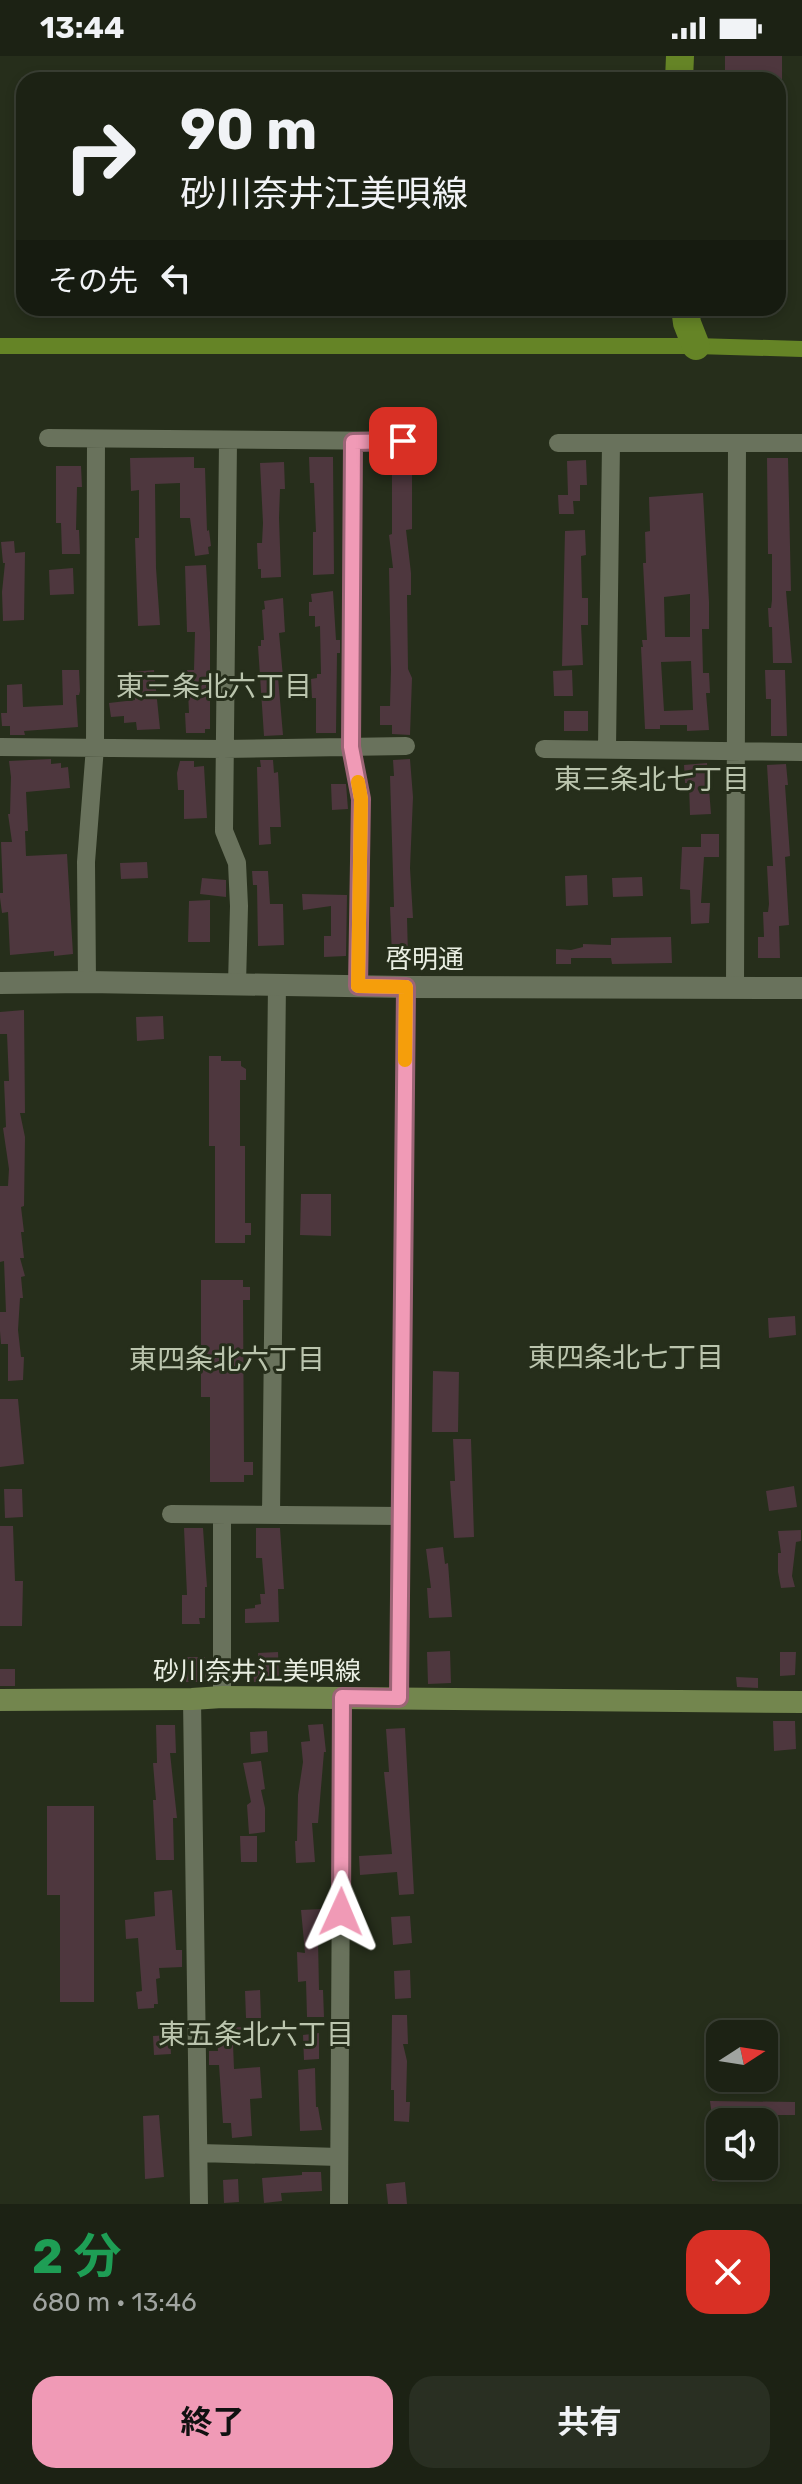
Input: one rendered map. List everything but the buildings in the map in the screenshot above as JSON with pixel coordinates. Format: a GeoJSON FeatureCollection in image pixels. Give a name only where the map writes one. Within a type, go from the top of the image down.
{"type":"FeatureCollection","features":[{"type":"Feature","properties":{"kind":"main road","name":"砂川奈井江美唄線"},"geometry":{"type":"LineString","coordinates":[[0,1700],[342,1697],[802,1702]]}},
{"type":"Feature","properties":{"kind":"street"},"geometry":{"type":"LineString","coordinates":[[48,438],[403,441]]}},
{"type":"Feature","properties":{"kind":"street"},"geometry":{"type":"LineString","coordinates":[[87,982],[86,862],[95,747],[96,439]]}},
{"type":"Feature","properties":{"kind":"street"},"geometry":{"type":"LineString","coordinates":[[228,441],[224,831],[237,863],[237,984]]}},
{"type":"Feature","properties":{"kind":"street"},"geometry":{"type":"LineString","coordinates":[[353,442],[351,747],[361,799],[358,986]]}},
{"type":"Feature","properties":{"kind":"street"},"geometry":{"type":"LineString","coordinates":[[558,443],[802,443]]}},
{"type":"Feature","properties":{"kind":"street"},"geometry":{"type":"LineString","coordinates":[[607,749],[611,443]]}},
{"type":"Feature","properties":{"kind":"street"},"geometry":{"type":"LineString","coordinates":[[735,986],[737,443]]}},
{"type":"Feature","properties":{"kind":"street"},"geometry":{"type":"LineString","coordinates":[[0,747],[223,749],[406,746]]}},
{"type":"Feature","properties":{"kind":"street"},"geometry":{"type":"LineString","coordinates":[[544,749],[802,752]]}},
{"type":"Feature","properties":{"kind":"street","name":"啓明通"},"geometry":{"type":"LineString","coordinates":[[0,983],[802,988]]}},
{"type":"Feature","properties":{"kind":"street"},"geometry":{"type":"LineString","coordinates":[[271,1515],[277,984]]}},
{"type":"Feature","properties":{"kind":"street"},"geometry":{"type":"LineString","coordinates":[[399,1698],[406,987]]}},
{"type":"Feature","properties":{"kind":"street"},"geometry":{"type":"LineString","coordinates":[[171,1514],[401,1516]]}},
{"type":"Feature","properties":{"kind":"street"},"geometry":{"type":"LineString","coordinates":[[222,1515],[222,1697]]}},
{"type":"Feature","properties":{"kind":"street"},"geometry":{"type":"LineString","coordinates":[[339,2204],[342,1697]]}},
{"type":"Feature","properties":{"kind":"street"},"geometry":{"type":"LineString","coordinates":[[192,1699],[199,2204]]}},
{"type":"Feature","properties":{"kind":"street"},"geometry":{"type":"LineString","coordinates":[[199,2153],[339,2157]]}},
{"type":"Feature","properties":{"kind":"waterway"},"geometry":{"type":"LineString","coordinates":[[679,72],[680,56]]}},
{"type":"Feature","properties":{"kind":"waterway"},"geometry":{"type":"LineString","coordinates":[[686,316],[696,346]]}},
{"type":"Feature","properties":{"kind":"waterway"},"geometry":{"type":"LineString","coordinates":[[0,346],[696,346],[802,349]]}},
{"type":"Feature","properties":{"kind":"slow traffic"},"geometry":{"type":"LineString","coordinates":[[358,782],[361,799],[358,986],[406,987],[405,1060]]}},
{"type":"Feature","properties":{"kind":"district","name":"東三条北六丁目"},"geometry":{"type":"Point","coordinates":[214,686]}},
{"type":"Feature","properties":{"kind":"district","name":"東三条北七丁目"},"geometry":{"type":"Point","coordinates":[652,779]}},
{"type":"Feature","properties":{"kind":"district","name":"東四条北七丁目"},"geometry":{"type":"Point","coordinates":[626,1357]}},
{"type":"Feature","properties":{"kind":"district","name":"東四条北六丁目"},"geometry":{"type":"Point","coordinates":[227,1359]}},
{"type":"Feature","properties":{"kind":"district","name":"東五条北六丁目"},"geometry":{"type":"Point","coordinates":[256,2034]}},
{"type":"Feature","properties":{"kind":"route"},"geometry":{"type":"LineString","coordinates":[[341,1912],[342,1697],[399,1698],[406,987],[358,986],[361,799],[351,747],[353,442],[403,441]]}}]}
